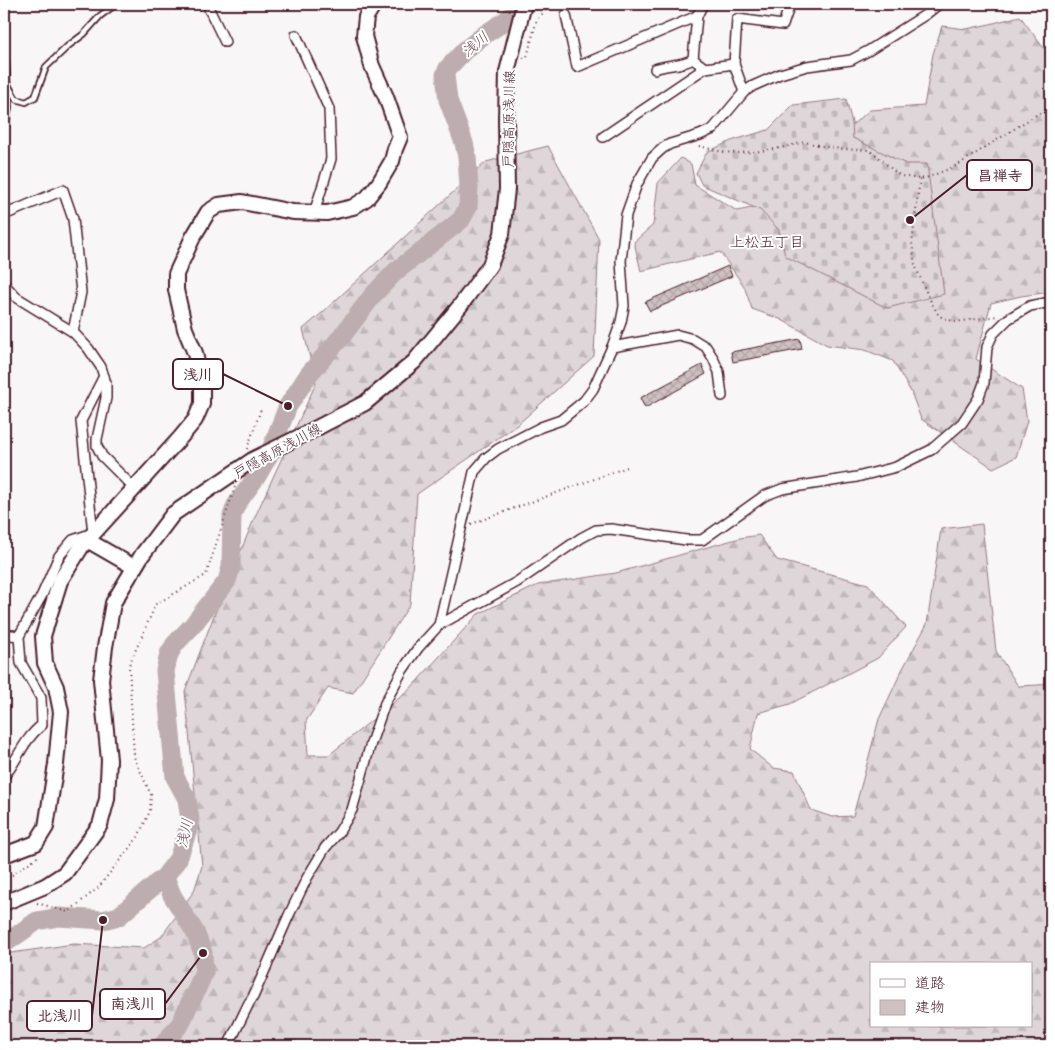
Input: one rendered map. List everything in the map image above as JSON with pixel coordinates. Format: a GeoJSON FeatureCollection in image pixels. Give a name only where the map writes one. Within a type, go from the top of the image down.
{"type":"FeatureCollection","features":[{"type":"Feature","properties":{"kind":"main road"},"geometry":{"type":"LineString","coordinates":[[4,854],[36,844],[46,827],[56,764],[61,712],[56,687],[45,663],[43,636],[60,581],[90,536],[180,438],[194,420],[202,404],[202,388],[195,354],[185,329],[176,290],[176,274],[193,236],[208,212],[219,205],[242,202],[293,212],[314,213],[327,213],[353,207],[367,198],[379,183],[392,161],[400,137],[372,66],[364,36],[366,17],[374,4]]}},
{"type":"Feature","properties":{"kind":"main road","name":"戸隠高原浅川線"},"geometry":{"type":"LineString","coordinates":[[4,903],[45,886],[65,873],[100,825],[107,799],[109,760],[101,680],[113,603],[142,555],[173,514],[254,460],[365,403],[414,362],[460,306],[490,264],[502,234],[507,189],[507,72],[524,4]]}},
{"type":"Feature","properties":{"kind":"main road"},"geometry":{"type":"LineString","coordinates":[[90,536],[134,567]]}},
{"type":"Feature","properties":{"kind":"street"},"geometry":{"type":"LineString","coordinates":[[210,4],[209,8],[225,42]]}},
{"type":"Feature","properties":{"kind":"street"},"geometry":{"type":"LineString","coordinates":[[693,59],[697,16],[703,4]]}},
{"type":"Feature","properties":{"kind":"street"},"geometry":{"type":"LineString","coordinates":[[744,92],[734,64],[737,19],[783,25],[790,4]]}},
{"type":"Feature","properties":{"kind":"street"},"geometry":{"type":"LineString","coordinates":[[438,625],[474,472],[486,458],[498,449],[541,427],[561,420],[584,401],[593,389],[621,322],[624,306],[621,261],[626,215],[637,184],[652,158],[663,148],[683,139],[700,135],[713,128],[744,92],[752,86],[780,74],[807,66],[851,60],[925,15],[939,4]]}},
{"type":"Feature","properties":{"kind":"street"},"geometry":{"type":"LineString","coordinates":[[566,15],[577,67],[697,16]]}},
{"type":"Feature","properties":{"kind":"street"},"geometry":{"type":"LineString","coordinates":[[296,35],[329,109],[331,159],[314,213]]}},
{"type":"Feature","properties":{"kind":"street"},"geometry":{"type":"LineString","coordinates":[[693,59],[705,68]]}},
{"type":"Feature","properties":{"kind":"street"},"geometry":{"type":"LineString","coordinates":[[655,69],[688,62],[693,59]]}},
{"type":"Feature","properties":{"kind":"street"},"geometry":{"type":"LineString","coordinates":[[4,63],[7,107],[4,126]]}},
{"type":"Feature","properties":{"kind":"street"},"geometry":{"type":"LineString","coordinates":[[603,137],[705,68],[734,64]]}},
{"type":"Feature","properties":{"kind":"street"},"geometry":{"type":"LineString","coordinates":[[4,215],[63,190],[73,219],[81,292],[73,332]]}},
{"type":"Feature","properties":{"kind":"street"},"geometry":{"type":"LineString","coordinates":[[4,284],[16,297],[73,332],[101,366],[106,383],[106,398],[97,446],[102,456],[134,488]]}},
{"type":"Feature","properties":{"kind":"street"},"geometry":{"type":"LineString","coordinates":[[228,1046],[253,998],[307,878],[352,810],[371,743],[385,703],[402,671],[418,648],[438,625],[518,582],[581,538],[596,530],[611,529],[686,540],[702,540],[764,496],[782,489],[857,477],[896,468],[931,450],[962,423],[978,399],[984,383],[987,347],[993,334],[1008,319],[1030,306],[1051,302]]}},
{"type":"Feature","properties":{"kind":"street"},"geometry":{"type":"LineString","coordinates":[[612,347],[678,335],[693,339],[706,347],[713,358],[719,372],[722,396]]}},
{"type":"Feature","properties":{"kind":"street"},"geometry":{"type":"LineString","coordinates":[[4,774],[12,766],[35,730],[42,725],[41,698],[21,663],[19,636],[42,595],[59,556],[73,540],[90,536],[81,421],[104,376]]}},
{"type":"Feature","properties":{"kind":"street"},"geometry":{"type":"LineString","coordinates":[[4,634],[19,636]]}},
{"type":"Feature","properties":{"kind":"lane"},"geometry":{"type":"LineString","coordinates":[[6,80],[16,99],[26,102],[34,97],[46,67],[84,34],[100,16],[116,4]]}},
{"type":"Feature","properties":{"kind":"path"},"geometry":{"type":"LineString","coordinates":[[509,64],[527,56],[537,19],[545,11],[565,4]]}},
{"type":"Feature","properties":{"kind":"path"},"geometry":{"type":"LineString","coordinates":[[591,4],[601,6],[610,4]]}},
{"type":"Feature","properties":{"kind":"path"},"geometry":{"type":"LineString","coordinates":[[683,139],[701,147],[722,152],[754,152],[806,142],[841,149],[867,150],[874,153],[901,176],[920,179],[948,170],[1036,115],[1042,112],[1051,112]]}},
{"type":"Feature","properties":{"kind":"path"},"geometry":{"type":"LineString","coordinates":[[920,179],[912,243],[915,265],[928,296],[940,316],[955,322],[998,316],[1008,319]]}},
{"type":"Feature","properties":{"kind":"path"},"geometry":{"type":"LineString","coordinates":[[246,454],[261,409]]}},
{"type":"Feature","properties":{"kind":"path"},"geometry":{"type":"LineString","coordinates":[[462,528],[630,466]]}},
{"type":"Feature","properties":{"kind":"path"},"geometry":{"type":"LineString","coordinates":[[31,901],[68,912],[98,888],[138,837],[150,811],[151,794],[134,757],[129,665],[156,604],[206,575],[237,481]]}},
{"type":"Feature","properties":{"kind":"path"},"geometry":{"type":"LineString","coordinates":[[4,881],[37,857],[36,844]]}},
{"type":"Feature","properties":{"kind":"green space"},"geometry":{"type":"Polygon","coordinates":[[[1020,16],[1051,55],[1051,292],[991,303],[976,359],[1022,389],[1027,421],[1016,457],[993,468],[921,419],[911,392],[893,361],[865,350],[827,345],[780,319],[752,309],[744,286],[720,252],[641,271],[634,242],[653,225],[658,183],[681,158],[691,164],[695,185],[737,211],[761,206],[797,171],[870,110],[924,106],[933,54],[942,26],[966,29],[1020,16]]]}},
{"type":"Feature","properties":{"kind":"green space"},"geometry":{"type":"Polygon","coordinates":[[[846,99],[852,123],[853,138],[906,164],[927,164],[944,294],[887,308],[785,256],[779,230],[760,210],[702,185],[696,173],[707,152],[731,141],[768,130],[793,105],[846,99]]]}},
{"type":"Feature","properties":{"kind":"green space"},"geometry":{"type":"Polygon","coordinates":[[[548,146],[599,239],[594,356],[517,425],[417,494],[410,604],[353,693],[328,688],[306,721],[308,755],[329,755],[409,690],[478,614],[538,585],[616,573],[740,538],[759,535],[777,560],[868,584],[906,627],[878,658],[790,704],[758,713],[750,749],[773,768],[794,771],[811,810],[832,817],[853,816],[879,719],[902,670],[927,624],[941,529],[982,524],[996,651],[1018,686],[1039,685],[1051,682],[1051,1046],[4,1046],[4,954],[74,944],[144,948],[161,937],[194,891],[202,866],[185,691],[254,519],[316,383],[303,329],[486,162],[548,146]]]}},
{"type":"Feature","properties":{"kind":"building"},"geometry":{"type":"Polygon","coordinates":[[[728,266],[732,276],[650,311],[645,302],[728,266]]]}},
{"type":"Feature","properties":{"kind":"building"},"geometry":{"type":"Polygon","coordinates":[[[800,339],[802,349],[733,362],[731,352],[800,339]]]}},
{"type":"Feature","properties":{"kind":"building"},"geometry":{"type":"Polygon","coordinates":[[[702,365],[706,374],[645,408],[640,398],[702,365]]]}},
{"type":"Feature","properties":{"kind":"waterway","name":"浅川"},"geometry":{"type":"LineString","coordinates":[[4,944],[37,921],[59,917],[103,920],[119,916],[162,880],[178,859],[190,820],[187,799],[175,777],[165,671],[169,654],[175,644],[192,626],[227,581],[231,567],[232,516],[236,505],[268,457],[288,406],[309,374],[342,336],[373,295],[395,272],[461,220],[468,207],[467,157],[464,143],[448,100],[445,75],[448,68],[465,50],[526,4]]}},
{"type":"Feature","properties":{"kind":"waterway"},"geometry":{"type":"LineString","coordinates":[[162,1046],[181,1023],[204,972],[203,953],[195,932],[172,895],[165,877]]}},
{"type":"Feature","properties":{"kind":"place","name":"昌禅寺"},"geometry":{"type":"Point","coordinates":[910,220]}},
{"type":"Feature","properties":{"kind":"place","name":"浅川"},"geometry":{"type":"Point","coordinates":[288,406]}},
{"type":"Feature","properties":{"kind":"place","name":"北浅川"},"geometry":{"type":"Point","coordinates":[103,920]}},
{"type":"Feature","properties":{"kind":"place","name":"南浅川"},"geometry":{"type":"Point","coordinates":[203,953]}},
{"type":"Feature","properties":{"kind":"district","name":"上松五丁目"},"geometry":{"type":"Point","coordinates":[767,241]}}]}
